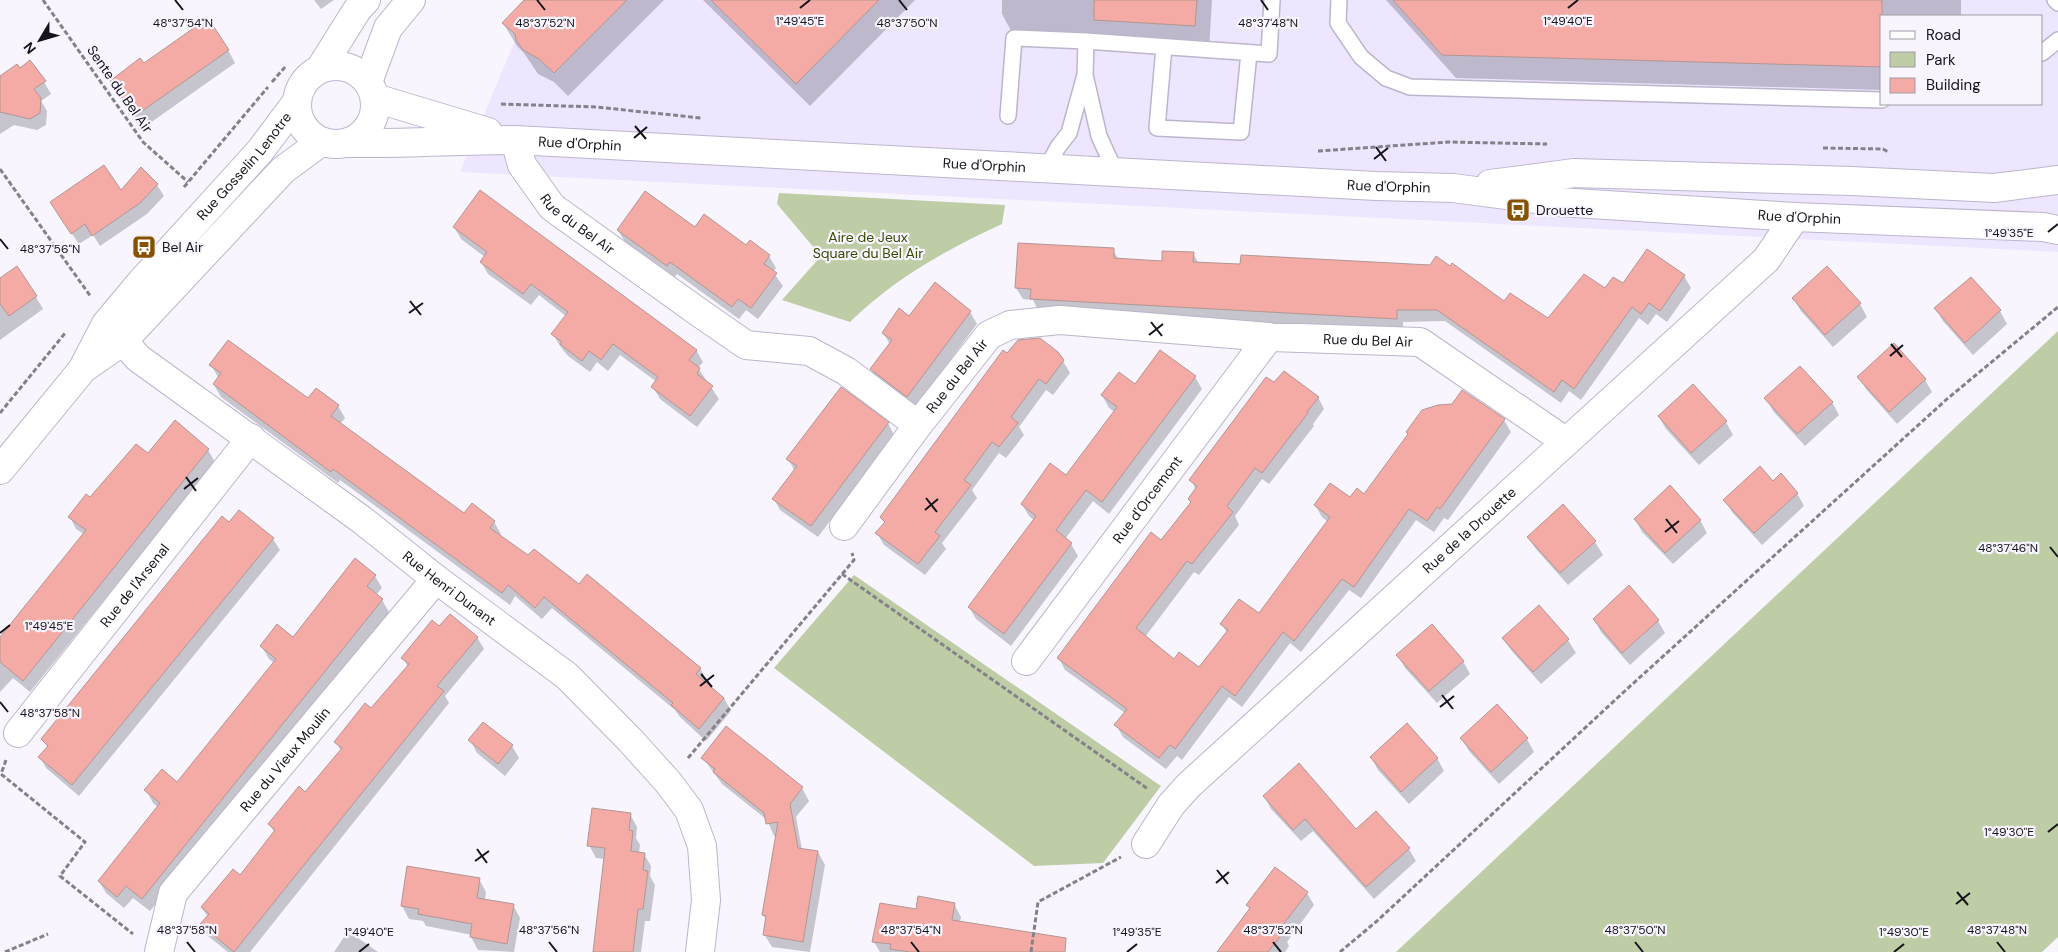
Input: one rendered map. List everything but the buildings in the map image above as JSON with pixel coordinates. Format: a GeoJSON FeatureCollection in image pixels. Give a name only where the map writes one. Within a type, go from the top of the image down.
{"type":"FeatureCollection","features":[{"type":"Feature","properties":{"kind":"street"},"geometry":{"type":"LineString","coordinates":[[320,69],[357,10],[366,0]]}},
{"type":"Feature","properties":{"kind":"street"},"geometry":{"type":"LineString","coordinates":[[371,90],[358,73],[346,67],[333,66],[320,69],[309,76],[300,87],[296,103],[302,127],[310,136],[320,142],[340,145],[350,143],[362,136],[370,125],[375,112],[371,90],[388,28],[411,0]]}},
{"type":"Feature","properties":{"kind":"street","name":"Rue d'Orphin"},"geometry":{"type":"LineString","coordinates":[[371,90],[515,140]]}},
{"type":"Feature","properties":{"kind":"street","name":"Rue Gosselin Lenotre"},"geometry":{"type":"LineString","coordinates":[[0,470],[82,370],[106,324],[142,281],[260,151],[296,103]]}},
{"type":"Feature","properties":{"kind":"street","name":"Rue d'Orphin"},"geometry":{"type":"LineString","coordinates":[[350,143],[407,144],[445,140],[515,140],[1376,186],[1453,188],[1559,202],[1795,217],[2043,227],[2058,230]]}},
{"type":"Feature","properties":{"kind":"street","name":"Rue du Bel Air"},"geometry":{"type":"LineString","coordinates":[[515,140],[522,165],[552,207],[697,311],[746,344],[809,351],[846,371],[918,424],[989,335],[1010,324],[1060,320],[1269,337],[1420,342],[1565,441]]}},
{"type":"Feature","properties":{"kind":"street","name":"Rue Gosselin Lenotre"},"geometry":{"type":"LineString","coordinates":[[82,370],[123,341],[283,170],[320,142]]}},
{"type":"Feature","properties":{"kind":"street","name":"Rue d'Orphin"},"geometry":{"type":"LineString","coordinates":[[1453,188],[1574,173],[1852,181],[1994,188],[2058,180]]}},
{"type":"Feature","properties":{"kind":"street","name":"Rue de la Drouette"},"geometry":{"type":"LineString","coordinates":[[1146,844],[1171,805],[1188,786],[1766,260],[1795,217],[1810,181]]}},
{"type":"Feature","properties":{"kind":"street"},"geometry":{"type":"LineString","coordinates":[[123,341],[142,281]]}},
{"type":"Feature","properties":{"kind":"street","name":"Rue d'Orcemont"},"geometry":{"type":"LineString","coordinates":[[1026,661],[1269,337]]}},
{"type":"Feature","properties":{"kind":"street","name":"Rue Henri Dunant"},"geometry":{"type":"LineString","coordinates":[[123,341],[138,358],[362,520],[436,579],[566,676],[630,740],[668,782],[689,810],[702,846],[706,900],[700,952]]}},
{"type":"Feature","properties":{"kind":"street"},"geometry":{"type":"LineString","coordinates":[[844,526],[918,424]]}},
{"type":"Feature","properties":{"kind":"street","name":"Rue de l'Arsenal"},"geometry":{"type":"LineString","coordinates":[[18,732],[251,438]]}},
{"type":"Feature","properties":{"kind":"street","name":"Rue du Vieux Moulin"},"geometry":{"type":"LineString","coordinates":[[159,952],[173,893],[436,579]]}},
{"type":"Feature","properties":{"kind":"lane"},"geometry":{"type":"LineString","coordinates":[[1008,116],[1014,38],[1086,41],[1269,54],[1272,0]]}},
{"type":"Feature","properties":{"kind":"lane"},"geometry":{"type":"LineString","coordinates":[[1339,0],[1338,23],[1361,57],[1386,78],[1410,87],[1880,100]]}},
{"type":"Feature","properties":{"kind":"lane"},"geometry":{"type":"LineString","coordinates":[[2055,0],[2058,3]]}},
{"type":"Feature","properties":{"kind":"lane"},"geometry":{"type":"LineString","coordinates":[[2043,52],[2058,40]]}},
{"type":"Feature","properties":{"kind":"lane"},"geometry":{"type":"LineString","coordinates":[[1046,169],[1069,132],[1085,75],[1086,41]]}},
{"type":"Feature","properties":{"kind":"lane"},"geometry":{"type":"LineString","coordinates":[[1164,47],[1157,128],[1241,132],[1249,53]]}},
{"type":"Feature","properties":{"kind":"lane"},"geometry":{"type":"LineString","coordinates":[[1085,75],[1099,136],[1115,171]]}},
{"type":"Feature","properties":{"kind":"path","name":"Sente du Bel Air"},"geometry":{"type":"LineString","coordinates":[[44,0],[143,142],[188,182]]}},
{"type":"Feature","properties":{"kind":"path"},"geometry":{"type":"LineString","coordinates":[[0,170],[93,299]]}},
{"type":"Feature","properties":{"kind":"path"},"geometry":{"type":"LineString","coordinates":[[1340,952],[1377,921],[1946,399],[2058,307]]}},
{"type":"Feature","properties":{"kind":"path"},"geometry":{"type":"LineString","coordinates":[[668,782],[854,560],[844,526]]}},
{"type":"Feature","properties":{"kind":"path"},"geometry":{"type":"LineString","coordinates":[[842,574],[1171,805]]}},
{"type":"Feature","properties":{"kind":"path"},"geometry":{"type":"LineString","coordinates":[[18,732],[1,774],[85,842],[60,876],[134,934]]}},
{"type":"Feature","properties":{"kind":"path"},"geometry":{"type":"LineString","coordinates":[[1031,952],[1038,902],[1146,844]]}},
{"type":"Feature","properties":{"kind":"path"},"geometry":{"type":"LineString","coordinates":[[5,952],[48,934]]}},
{"type":"Feature","properties":{"kind":"shaded area"},"geometry":{"type":"Polygon","coordinates":[[[532,0],[2058,0],[2058,252],[460,172],[532,0]]]}},
{"type":"Feature","properties":{"kind":"green space","name":"Aire de Jeux Square du Bel Air"},"geometry":{"type":"Polygon","coordinates":[[[779,193],[1005,205],[1002,224],[922,266],[867,306],[850,322],[782,300],[821,256],[777,204],[779,193]]]}},
{"type":"Feature","properties":{"kind":"green space"},"geometry":{"type":"Polygon","coordinates":[[[2058,331],[2058,937],[2042,952],[1396,952],[2058,331]]]}},
{"type":"Feature","properties":{"kind":"green space"},"geometry":{"type":"Polygon","coordinates":[[[854,575],[1161,786],[1103,863],[1034,866],[774,668],[854,575]]]}},
{"type":"Feature","properties":{"kind":"place","name":"Drouette"},"geometry":{"type":"Point","coordinates":[1518,210]}},
{"type":"Feature","properties":{"kind":"place","name":"Bel Air"},"geometry":{"type":"Point","coordinates":[144,247]}}]}
